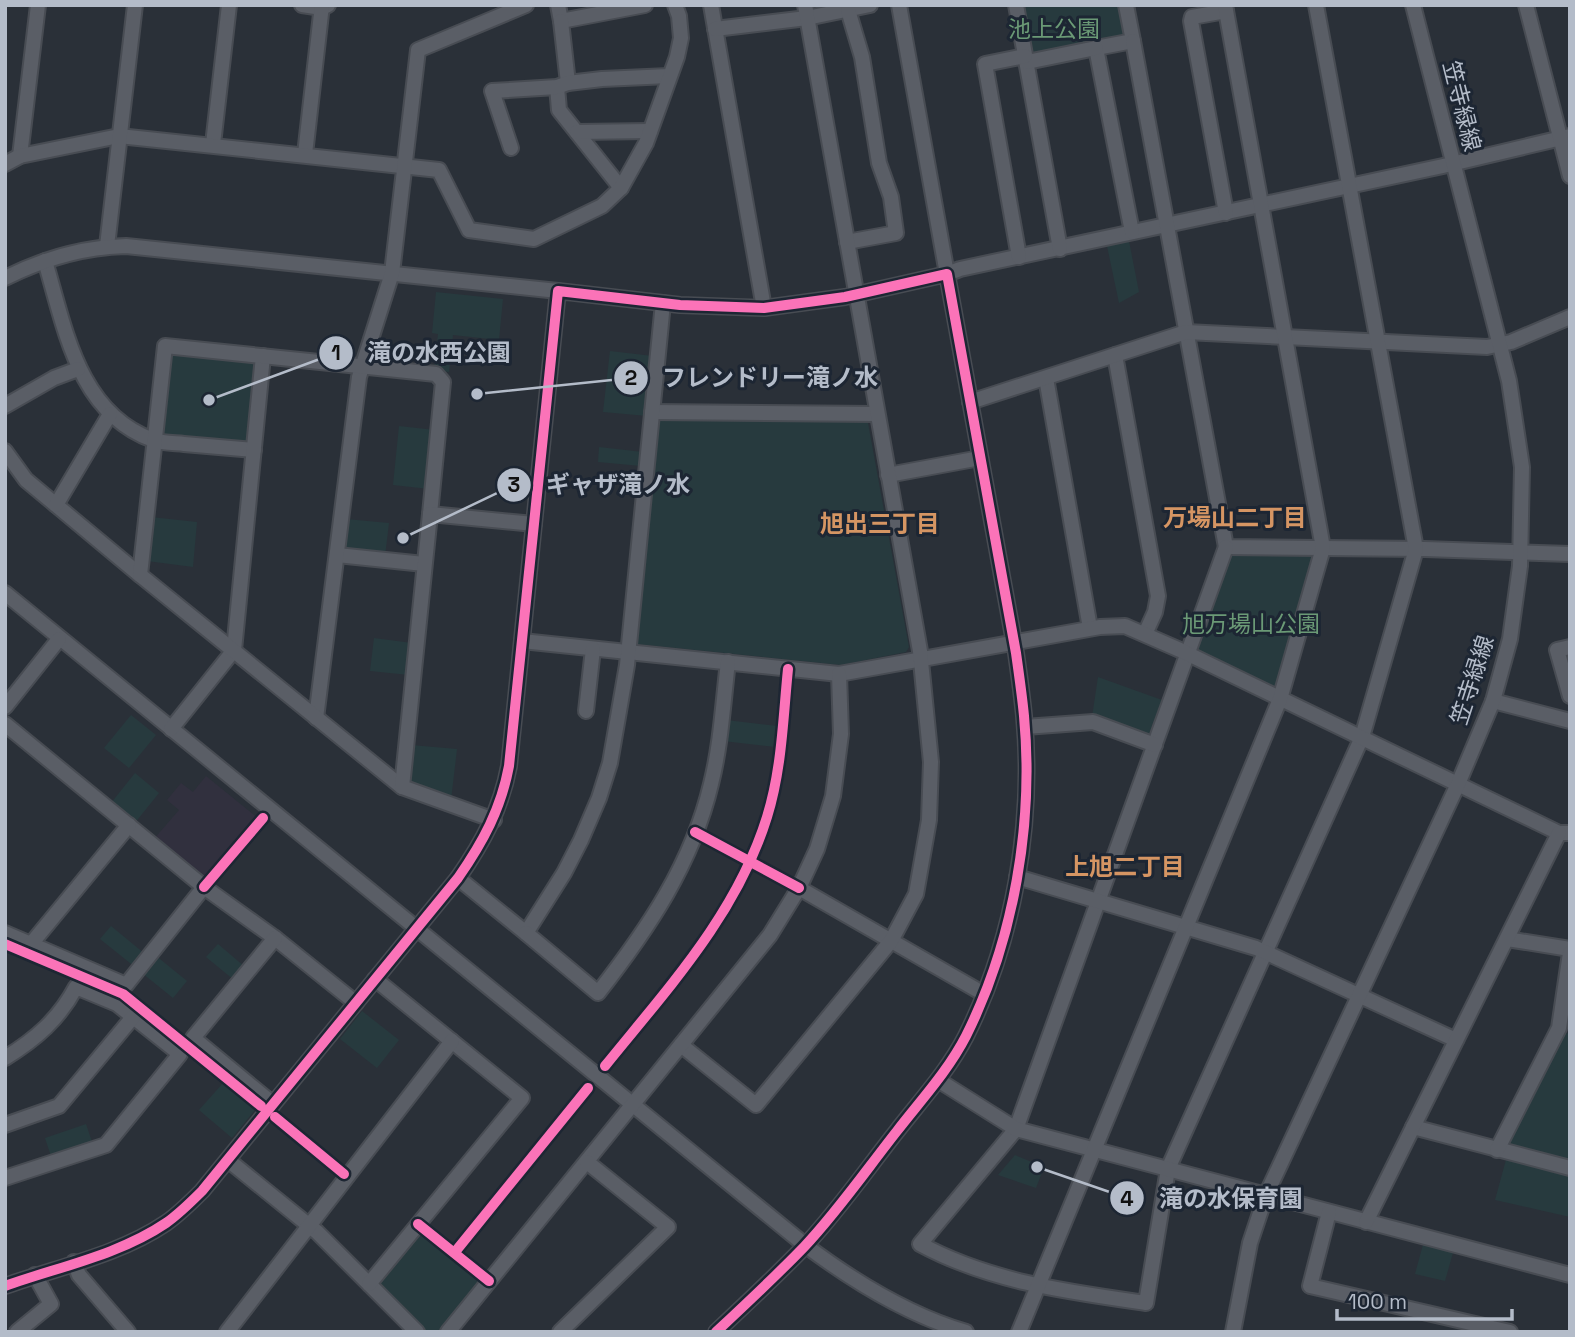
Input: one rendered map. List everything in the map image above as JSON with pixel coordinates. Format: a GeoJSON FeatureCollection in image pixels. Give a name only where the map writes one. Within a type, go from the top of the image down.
{"type":"FeatureCollection","features":[{"type":"Feature","properties":{"kind":"street"},"geometry":{"type":"LineString","coordinates":[[20,156],[38,5]]}},
{"type":"Feature","properties":{"kind":"street"},"geometry":{"type":"LineString","coordinates":[[107,246],[135,5]]}},
{"type":"Feature","properties":{"kind":"street"},"geometry":{"type":"LineString","coordinates":[[213,144],[229,5]]}},
{"type":"Feature","properties":{"kind":"street"},"geometry":{"type":"LineString","coordinates":[[303,5],[324,6],[305,155]]}},
{"type":"Feature","properties":{"kind":"street"},"geometry":{"type":"LineString","coordinates":[[316,718],[361,367],[392,272],[418,50],[526,5]]}},
{"type":"Feature","properties":{"kind":"street"},"geometry":{"type":"LineString","coordinates":[[558,5],[563,85],[559,110],[621,188]]}},
{"type":"Feature","properties":{"kind":"street"},"geometry":{"type":"LineString","coordinates":[[561,21],[645,5]]}},
{"type":"Feature","properties":{"kind":"street"},"geometry":{"type":"LineString","coordinates":[[5,164],[20,156],[120,136],[439,170],[469,230],[534,239],[602,206],[621,188],[650,131],[681,38],[675,5]]}},
{"type":"Feature","properties":{"kind":"street"},"geometry":{"type":"LineString","coordinates":[[711,5],[764,308]]}},
{"type":"Feature","properties":{"kind":"street"},"geometry":{"type":"LineString","coordinates":[[715,29],[806,12],[848,10],[870,5]]}},
{"type":"Feature","properties":{"kind":"street"},"geometry":{"type":"LineString","coordinates":[[716,1332],[806,1245],[938,1080],[965,1037],[984,993],[1005,932],[1017,877],[1024,816],[1025,727],[1013,642],[899,5]]}},
{"type":"Feature","properties":{"kind":"street"},"geometry":{"type":"LineString","coordinates":[[1016,5],[1060,249]]}},
{"type":"Feature","properties":{"kind":"street"},"geometry":{"type":"LineString","coordinates":[[1126,5],[1226,547],[1016,1129],[920,1244],[973,1267],[1038,1286],[1146,1303],[1168,1169],[1362,737],[1416,550],[1316,5]]}},
{"type":"Feature","properties":{"kind":"street","name":"笠寺緑線"},"geometry":{"type":"LineString","coordinates":[[1233,1332],[1250,1243],[1266,1195],[1458,784],[1493,701],[1510,639],[1521,552],[1522,467],[1516,415],[1501,345],[1413,5]]}},
{"type":"Feature","properties":{"kind":"street"},"geometry":{"type":"LineString","coordinates":[[1526,5],[1565,137],[1570,176]]}},
{"type":"Feature","properties":{"kind":"street"},"geometry":{"type":"LineString","coordinates":[[1019,1332],[1280,699],[1323,548],[1226,8],[1192,18],[1191,21],[1226,213]]}},
{"type":"Feature","properties":{"kind":"street"},"geometry":{"type":"LineString","coordinates":[[847,242],[896,233],[891,197],[879,163],[862,57],[848,10]]}},
{"type":"Feature","properties":{"kind":"street"},"geometry":{"type":"LineString","coordinates":[[681,1045],[756,1105],[891,941],[916,894],[929,820],[930,744],[920,659],[806,12]]}},
{"type":"Feature","properties":{"kind":"street"},"geometry":{"type":"LineString","coordinates":[[1019,257],[985,64],[1133,41]]}},
{"type":"Feature","properties":{"kind":"street"},"geometry":{"type":"LineString","coordinates":[[1096,48],[1132,232]]}},
{"type":"Feature","properties":{"kind":"street"},"geometry":{"type":"LineString","coordinates":[[511,148],[492,91],[669,76]]}},
{"type":"Feature","properties":{"kind":"street"},"geometry":{"type":"LineString","coordinates":[[577,132],[650,131]]}},
{"type":"Feature","properties":{"kind":"street"},"geometry":{"type":"LineString","coordinates":[[5,278],[44,261],[107,246],[150,247],[663,303],[764,308],[856,294],[1453,164],[1565,137]]}},
{"type":"Feature","properties":{"kind":"street"},"geometry":{"type":"LineString","coordinates":[[44,261],[78,369],[92,393],[110,414],[130,429],[155,441],[254,450]]}},
{"type":"Feature","properties":{"kind":"street"},"geometry":{"type":"LineString","coordinates":[[5,1286],[125,1245],[168,1222],[202,1191],[478,850],[494,820],[509,766],[558,291]]}},
{"type":"Feature","properties":{"kind":"street"},"geometry":{"type":"LineString","coordinates":[[526,933],[564,873],[599,798],[611,763],[627,652],[663,303]]}},
{"type":"Feature","properties":{"kind":"street"},"geometry":{"type":"LineString","coordinates":[[970,402],[1186,332],[1487,347],[1501,345],[1570,317]]}},
{"type":"Feature","properties":{"kind":"street"},"geometry":{"type":"LineString","coordinates":[[140,575],[165,346],[436,374],[443,382],[402,787]]}},
{"type":"Feature","properties":{"kind":"street"},"geometry":{"type":"LineString","coordinates":[[1115,355],[1158,596],[1155,612],[1145,634]]}},
{"type":"Feature","properties":{"kind":"street"},"geometry":{"type":"LineString","coordinates":[[171,729],[234,650],[263,356]]}},
{"type":"Feature","properties":{"kind":"street"},"geometry":{"type":"LineString","coordinates":[[5,406],[54,378],[78,369]]}},
{"type":"Feature","properties":{"kind":"street"},"geometry":{"type":"LineString","coordinates":[[1046,378],[1090,628]]}},
{"type":"Feature","properties":{"kind":"street"},"geometry":{"type":"LineString","coordinates":[[652,412],[877,414]]}},
{"type":"Feature","properties":{"kind":"street"},"geometry":{"type":"LineString","coordinates":[[55,505],[110,414]]}},
{"type":"Feature","properties":{"kind":"street"},"geometry":{"type":"LineString","coordinates":[[5,451],[26,480],[55,505],[402,787],[494,820]]}},
{"type":"Feature","properties":{"kind":"street"},"geometry":{"type":"LineString","coordinates":[[888,475],[980,458]]}},
{"type":"Feature","properties":{"kind":"street"},"geometry":{"type":"LineString","coordinates":[[430,514],[534,524]]}},
{"type":"Feature","properties":{"kind":"street"},"geometry":{"type":"LineString","coordinates":[[1226,547],[1570,554]]}},
{"type":"Feature","properties":{"kind":"street"},"geometry":{"type":"LineString","coordinates":[[337,555],[424,564]]}},
{"type":"Feature","properties":{"kind":"street"},"geometry":{"type":"LineString","coordinates":[[5,593],[806,1245],[887,1298],[958,1331]]}},
{"type":"Feature","properties":{"kind":"street"},"geometry":{"type":"LineString","coordinates":[[522,641],[839,674],[1090,628],[1120,625],[1187,653],[1565,833],[1507,939],[1366,1222]]}},
{"type":"Feature","properties":{"kind":"street"},"geometry":{"type":"LineString","coordinates":[[5,707],[59,639]]}},
{"type":"Feature","properties":{"kind":"street"},"geometry":{"type":"LineString","coordinates":[[1570,647],[1558,650],[1570,696]]}},
{"type":"Feature","properties":{"kind":"street"},"geometry":{"type":"LineString","coordinates":[[586,710],[593,649]]}},
{"type":"Feature","properties":{"kind":"street"},"geometry":{"type":"LineString","coordinates":[[458,878],[598,993],[649,926],[674,883],[703,810],[718,754],[728,662]]}},
{"type":"Feature","properties":{"kind":"street"},"geometry":{"type":"LineString","coordinates":[[448,1332],[770,935],[799,888],[817,849],[833,796],[841,734],[839,674]]}},
{"type":"Feature","properties":{"kind":"street"},"geometry":{"type":"LineString","coordinates":[[1493,701],[1570,721]]}},
{"type":"Feature","properties":{"kind":"street"},"geometry":{"type":"LineString","coordinates":[[1025,727],[1093,722],[1155,745]]}},
{"type":"Feature","properties":{"kind":"street"},"geometry":{"type":"LineString","coordinates":[[5,724],[204,887],[275,938],[356,1003]]}},
{"type":"Feature","properties":{"kind":"street"},"geometry":{"type":"LineString","coordinates":[[31,944],[129,825]]}},
{"type":"Feature","properties":{"kind":"street"},"geometry":{"type":"LineString","coordinates":[[1017,877],[1265,952],[1456,1040]]}},
{"type":"Feature","properties":{"kind":"street"},"geometry":{"type":"LineString","coordinates":[[5,933],[126,985],[204,887]]}},
{"type":"Feature","properties":{"kind":"street"},"geometry":{"type":"LineString","coordinates":[[799,888],[984,993]]}},
{"type":"Feature","properties":{"kind":"street"},"geometry":{"type":"LineString","coordinates":[[273,1104],[193,1038],[275,938]]}},
{"type":"Feature","properties":{"kind":"street"},"geometry":{"type":"LineString","coordinates":[[1497,1150],[1564,1028],[1570,951],[1507,939]]}},
{"type":"Feature","properties":{"kind":"street"},"geometry":{"type":"LineString","coordinates":[[369,1284],[522,1098],[375,979]]}},
{"type":"Feature","properties":{"kind":"street"},"geometry":{"type":"LineString","coordinates":[[5,1058],[56,1019],[76,987],[117,1004],[180,1054],[106,1145],[5,1178]]}},
{"type":"Feature","properties":{"kind":"street"},"geometry":{"type":"LineString","coordinates":[[5,1125],[59,1106],[133,1017]]}},
{"type":"Feature","properties":{"kind":"street"},"geometry":{"type":"LineString","coordinates":[[227,1332],[452,1041]]}},
{"type":"Feature","properties":{"kind":"street"},"geometry":{"type":"LineString","coordinates":[[938,1080],[1016,1129],[1570,1275]]}},
{"type":"Feature","properties":{"kind":"street"},"geometry":{"type":"LineString","coordinates":[[1413,1127],[1570,1168]]}},
{"type":"Feature","properties":{"kind":"street"},"geometry":{"type":"LineString","coordinates":[[228,1160],[310,1226],[417,1332]]}},
{"type":"Feature","properties":{"kind":"street"},"geometry":{"type":"LineString","coordinates":[[560,1332],[668,1227],[587,1162]]}},
{"type":"Feature","properties":{"kind":"street"},"geometry":{"type":"LineString","coordinates":[[1329,1212],[1310,1286],[1510,1332]]}},
{"type":"Feature","properties":{"kind":"street"},"geometry":{"type":"LineString","coordinates":[[74,1262],[79,1275],[128,1332]]}},
{"type":"Feature","properties":{"kind":"street"},"geometry":{"type":"LineString","coordinates":[[17,1332],[51,1304],[35,1275]]}},
{"type":"Feature","properties":{"kind":"shaded area"},"geometry":{"type":"Polygon","coordinates":[[[206,776],[259,819],[210,879],[203,881],[153,840],[179,810],[167,800],[181,783],[193,792],[206,776]]]}},
{"type":"Feature","properties":{"kind":"green space","name":"池上公園"},"geometry":{"type":"Polygon","coordinates":[[[1024,5],[1121,5],[1126,33],[1123,40],[1038,56],[1033,53],[1024,5]]]}},
{"type":"Feature","properties":{"kind":"green space"},"geometry":{"type":"Polygon","coordinates":[[[1129,241],[1139,292],[1119,303],[1107,246],[1129,241]]]}},
{"type":"Feature","properties":{"kind":"green space"},"geometry":{"type":"Polygon","coordinates":[[[436,292],[503,299],[499,340],[453,335],[449,372],[434,370],[438,334],[432,333],[436,292]]]}},
{"type":"Feature","properties":{"kind":"green space"},"geometry":{"type":"Polygon","coordinates":[[[173,351],[254,359],[259,366],[250,443],[165,439],[160,434],[168,355],[173,351]]]}},
{"type":"Feature","properties":{"kind":"green space"},"geometry":{"type":"Polygon","coordinates":[[[610,351],[653,356],[647,416],[603,412],[610,351]]]}},
{"type":"Feature","properties":{"kind":"green space"},"geometry":{"type":"Polygon","coordinates":[[[660,417],[864,419],[868,423],[909,647],[906,652],[841,665],[636,644],[633,640],[655,422],[660,417]]]}},
{"type":"Feature","properties":{"kind":"green space"},"geometry":{"type":"Polygon","coordinates":[[[399,426],[435,430],[429,489],[393,485],[399,426]]]}},
{"type":"Feature","properties":{"kind":"green space"},"geometry":{"type":"Polygon","coordinates":[[[599,447],[643,452],[641,466],[598,462],[599,447]]]}},
{"type":"Feature","properties":{"kind":"green space"},"geometry":{"type":"Polygon","coordinates":[[[151,517],[197,522],[193,567],[147,561],[151,517]]]}},
{"type":"Feature","properties":{"kind":"green space"},"geometry":{"type":"Polygon","coordinates":[[[346,519],[389,523],[385,556],[348,552],[343,547],[346,519]]]}},
{"type":"Feature","properties":{"kind":"green space","name":"旭万場山公園"},"geometry":{"type":"Polygon","coordinates":[[[1232,551],[1311,552],[1316,558],[1280,683],[1274,686],[1198,650],[1196,643],[1228,554],[1232,551]]]}},
{"type":"Feature","properties":{"kind":"green space"},"geometry":{"type":"Polygon","coordinates":[[[374,638],[412,643],[409,675],[370,671],[374,638]]]}},
{"type":"Feature","properties":{"kind":"green space"},"geometry":{"type":"Polygon","coordinates":[[[1098,677],[1162,700],[1149,734],[1143,736],[1092,717],[1098,677]]]}},
{"type":"Feature","properties":{"kind":"green space"},"geometry":{"type":"Polygon","coordinates":[[[131,715],[156,735],[129,768],[104,748],[131,715]]]}},
{"type":"Feature","properties":{"kind":"green space"},"geometry":{"type":"Polygon","coordinates":[[[726,720],[778,726],[776,747],[723,741],[726,720]]]}},
{"type":"Feature","properties":{"kind":"green space"},"geometry":{"type":"Polygon","coordinates":[[[411,745],[457,749],[451,800],[411,786],[407,780],[411,745]]]}},
{"type":"Feature","properties":{"kind":"green space"},"geometry":{"type":"Polygon","coordinates":[[[135,773],[159,793],[134,824],[111,803],[135,773]]]}},
{"type":"Feature","properties":{"kind":"green space"},"geometry":{"type":"Polygon","coordinates":[[[111,926],[145,954],[135,967],[100,939],[111,926]]]}},
{"type":"Feature","properties":{"kind":"green space"},"geometry":{"type":"Polygon","coordinates":[[[218,944],[245,967],[234,980],[206,957],[218,944]]]}},
{"type":"Feature","properties":{"kind":"green space"},"geometry":{"type":"Polygon","coordinates":[[[155,955],[187,981],[173,998],[142,973],[155,955]]]}},
{"type":"Feature","properties":{"kind":"green space"},"geometry":{"type":"Polygon","coordinates":[[[362,1011],[399,1040],[377,1068],[340,1039],[362,1011]]]}},
{"type":"Feature","properties":{"kind":"green space"},"geometry":{"type":"Polygon","coordinates":[[[1564,1033],[1570,1034],[1570,1164],[1511,1149],[1507,1143],[1564,1033]]]}},
{"type":"Feature","properties":{"kind":"green space"},"geometry":{"type":"Polygon","coordinates":[[[224,1082],[254,1106],[254,1111],[232,1138],[199,1110],[224,1082]]]}},
{"type":"Feature","properties":{"kind":"green space"},"geometry":{"type":"Polygon","coordinates":[[[86,1124],[93,1145],[52,1159],[45,1138],[86,1124]]]}},
{"type":"Feature","properties":{"kind":"green space"},"geometry":{"type":"Polygon","coordinates":[[[1015,1155],[1044,1167],[1036,1188],[998,1175],[1015,1155]]]}},
{"type":"Feature","properties":{"kind":"green space"},"geometry":{"type":"Polygon","coordinates":[[[1507,1156],[1570,1173],[1570,1217],[1495,1200],[1507,1156]]]}},
{"type":"Feature","properties":{"kind":"green space"},"geometry":{"type":"Polygon","coordinates":[[[425,1233],[481,1278],[481,1286],[443,1332],[423,1332],[379,1288],[380,1277],[415,1234],[425,1233]]]}},
{"type":"Feature","properties":{"kind":"green space"},"geometry":{"type":"Polygon","coordinates":[[[1424,1241],[1454,1249],[1445,1281],[1415,1274],[1424,1241]]]}},
{"type":"Feature","properties":{"kind":"cycle path"},"geometry":{"type":"LineString","coordinates":[[5,1286],[128,1244],[166,1223],[189,1204],[458,878],[483,838],[496,811],[509,766],[558,291],[680,305],[764,308],[845,297],[947,274],[1016,653],[1024,716],[1026,798],[1017,880],[997,961],[983,999],[959,1049],[817,1233],[716,1332]]}},
{"type":"Feature","properties":{"kind":"cycle path"},"geometry":{"type":"LineString","coordinates":[[605,1066],[698,949],[738,886],[754,852],[776,781],[788,669]]}},
{"type":"Feature","properties":{"kind":"cycle path"},"geometry":{"type":"LineString","coordinates":[[204,887],[263,818]]}},
{"type":"Feature","properties":{"kind":"cycle path"},"geometry":{"type":"LineString","coordinates":[[695,832],[799,888]]}},
{"type":"Feature","properties":{"kind":"cycle path"},"geometry":{"type":"LineString","coordinates":[[5,944],[123,994],[261,1106]]}},
{"type":"Feature","properties":{"kind":"cycle path"},"geometry":{"type":"LineString","coordinates":[[455,1252],[588,1088]]}},
{"type":"Feature","properties":{"kind":"cycle path"},"geometry":{"type":"LineString","coordinates":[[275,1117],[344,1174]]}},
{"type":"Feature","properties":{"kind":"cycle path"},"geometry":{"type":"LineString","coordinates":[[418,1224],[489,1281]]}},
{"type":"Feature","properties":{"kind":"place","name":"フレンドリー滝ノ水"},"geometry":{"type":"Point","coordinates":[477,394]}},
{"type":"Feature","properties":{"kind":"place","name":"滝の水西公園"},"geometry":{"type":"Point","coordinates":[209,400]}},
{"type":"Feature","properties":{"kind":"place","name":"ギャザ滝ノ水"},"geometry":{"type":"Point","coordinates":[403,538]}},
{"type":"Feature","properties":{"kind":"place","name":"滝の水保育園"},"geometry":{"type":"Point","coordinates":[1037,1167]}},
{"type":"Feature","properties":{"kind":"district","name":"万場山二丁目"},"geometry":{"type":"Point","coordinates":[1235,517]}},
{"type":"Feature","properties":{"kind":"district","name":"旭出三丁目"},"geometry":{"type":"Point","coordinates":[880,523]}},
{"type":"Feature","properties":{"kind":"district","name":"上旭二丁目"},"geometry":{"type":"Point","coordinates":[1125,866]}}]}
